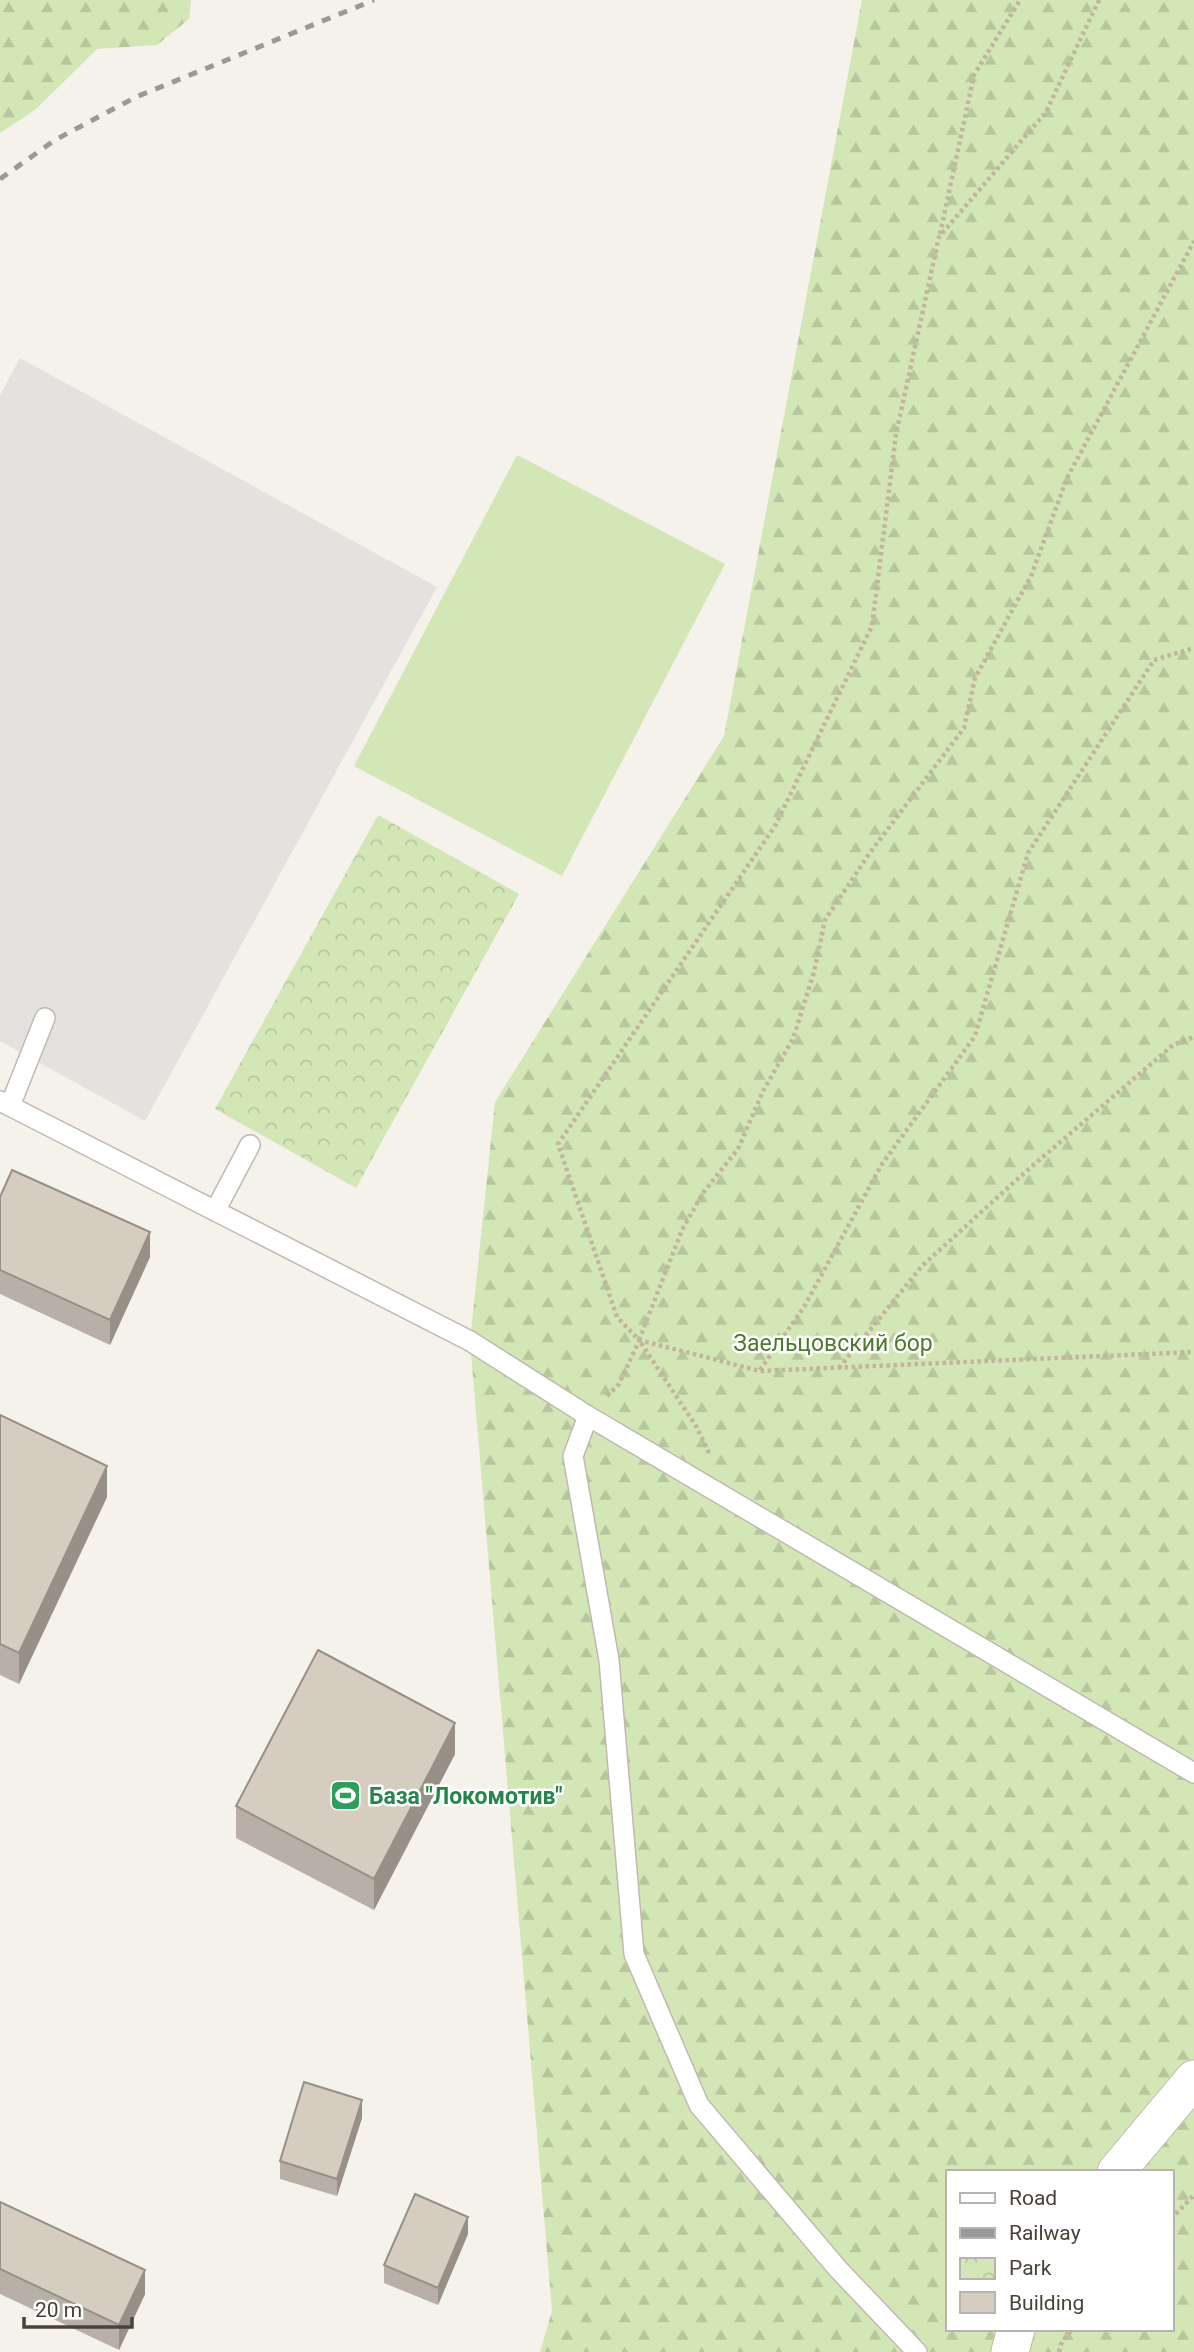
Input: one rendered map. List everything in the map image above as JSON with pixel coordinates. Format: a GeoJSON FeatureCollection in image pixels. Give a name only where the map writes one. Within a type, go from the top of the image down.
{"type":"FeatureCollection","features":[{"type":"Feature","properties":{"kind":"street"},"geometry":{"type":"LineString","coordinates":[[1118,2170],[1194,2079]]}},
{"type":"Feature","properties":{"kind":"street"},"geometry":{"type":"LineString","coordinates":[[1010,2352],[1015,2331]]}},
{"type":"Feature","properties":{"kind":"lane"},"geometry":{"type":"LineString","coordinates":[[46,1018],[5,1104],[470,1340],[588,1416],[1194,1773]]}},
{"type":"Feature","properties":{"kind":"lane"},"geometry":{"type":"LineString","coordinates":[[215,1211],[250,1145]]}},
{"type":"Feature","properties":{"kind":"lane"},"geometry":{"type":"LineString","coordinates":[[588,1416],[573,1456],[609,1660],[634,1954],[699,2105],[838,2269],[917,2352]]}},
{"type":"Feature","properties":{"kind":"path"},"geometry":{"type":"LineString","coordinates":[[733,1502],[696,1426],[639,1340],[617,1317],[558,1144],[775,826],[872,626],[896,434],[974,75],[1020,0]]}},
{"type":"Feature","properties":{"kind":"path"},"geometry":{"type":"LineString","coordinates":[[939,237],[1046,112],[1099,0]]}},
{"type":"Feature","properties":{"kind":"path"},"geometry":{"type":"LineString","coordinates":[[588,1416],[619,1384],[639,1340],[681,1230],[704,1193],[738,1149],[763,1090],[793,1039],[814,972],[825,920],[869,854],[964,728],[975,678],[1031,576],[1067,478],[1194,241]]}},
{"type":"Feature","properties":{"kind":"path"},"geometry":{"type":"LineString","coordinates":[[760,1371],[804,1307],[882,1164],[975,1036],[1028,853],[1154,660],[1194,648]]}},
{"type":"Feature","properties":{"kind":"path"},"geometry":{"type":"LineString","coordinates":[[838,1368],[922,1266],[1172,1045],[1194,1037]]}},
{"type":"Feature","properties":{"kind":"path"},"geometry":{"type":"LineString","coordinates":[[639,1340],[760,1371],[1194,1352]]}},
{"type":"Feature","properties":{"kind":"path"},"geometry":{"type":"LineString","coordinates":[[1173,2217],[1194,2196]]}},
{"type":"Feature","properties":{"kind":"path"},"geometry":{"type":"LineString","coordinates":[[1059,2352],[1071,2331]]}},
{"type":"Feature","properties":{"kind":"green space"},"geometry":{"type":"Polygon","coordinates":[[[0,0],[191,0],[189,19],[157,45],[97,49],[35,110],[0,133],[0,0]]]}},
{"type":"Feature","properties":{"kind":"green space","name":"Заельцовский бор"},"geometry":{"type":"Polygon","coordinates":[[[862,0],[1194,0],[1194,2352],[540,2352],[552,2311],[470,1341],[495,1102],[724,736],[862,0]]]}},
{"type":"Feature","properties":{"kind":"green space"},"geometry":{"type":"Polygon","coordinates":[[[517,455],[725,564],[562,876],[354,766],[517,455]]]}},
{"type":"Feature","properties":{"kind":"green space"},"geometry":{"type":"Polygon","coordinates":[[[378,815],[519,894],[356,1188],[215,1109],[378,815]]]}},
{"type":"Feature","properties":{"kind":"shaded area"},"geometry":{"type":"Polygon","coordinates":[[[20,358],[437,587],[145,1121],[0,1041],[0,395],[20,358]]]}},
{"type":"Feature","properties":{"kind":"building"},"geometry":{"type":"Polygon","coordinates":[[[12,1170],[150,1232],[110,1320],[0,1270],[0,1197],[12,1170]]]}},
{"type":"Feature","properties":{"kind":"building"},"geometry":{"type":"Polygon","coordinates":[[[0,1415],[107,1466],[19,1653],[0,1644],[0,1415]]]}},
{"type":"Feature","properties":{"kind":"building","name":"База \"Локомотив\""},"geometry":{"type":"Polygon","coordinates":[[[318,1650],[455,1723],[374,1879],[236,1806],[318,1650]]]}},
{"type":"Feature","properties":{"kind":"building"},"geometry":{"type":"Polygon","coordinates":[[[304,2082],[362,2100],[337,2179],[280,2161],[304,2082]]]}},
{"type":"Feature","properties":{"kind":"building"},"geometry":{"type":"Polygon","coordinates":[[[415,2194],[468,2217],[438,2288],[384,2265],[415,2194]]]}},
{"type":"Feature","properties":{"kind":"building"},"geometry":{"type":"Polygon","coordinates":[[[0,2202],[145,2270],[119,2325],[0,2269],[0,2202]]]}},
{"type":"Feature","properties":{"kind":"railway"},"geometry":{"type":"LineString","coordinates":[[0,179],[55,140],[136,97],[374,0]]}},
{"type":"Feature","properties":{"kind":"place","name":"База \"Локомотив\""},"geometry":{"type":"Point","coordinates":[346,1796]}}]}
